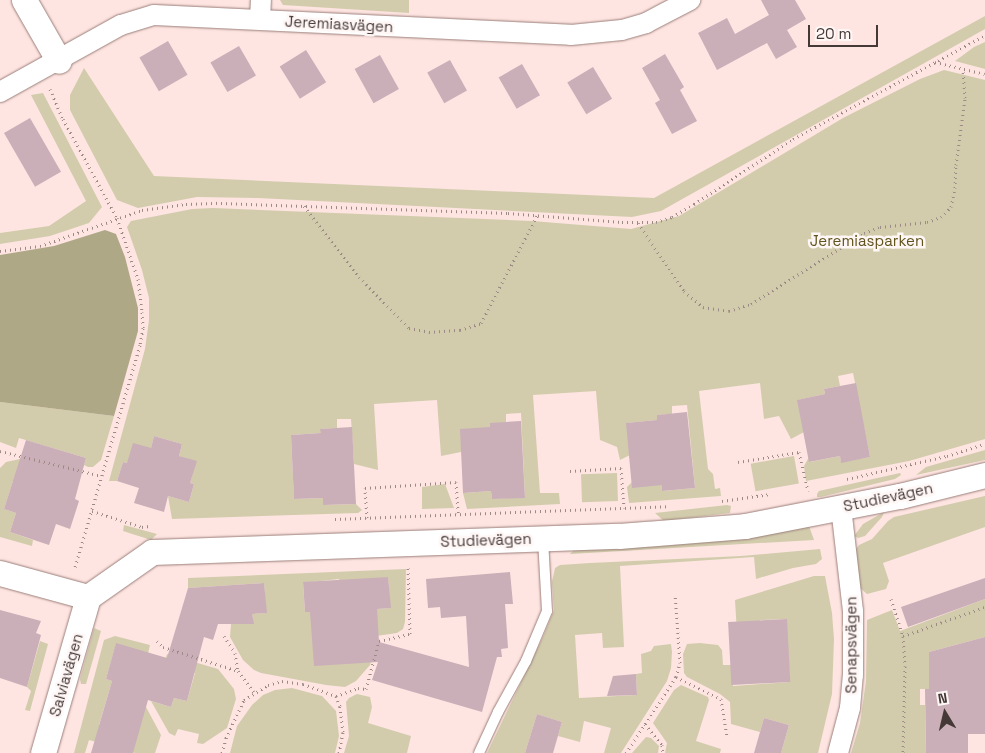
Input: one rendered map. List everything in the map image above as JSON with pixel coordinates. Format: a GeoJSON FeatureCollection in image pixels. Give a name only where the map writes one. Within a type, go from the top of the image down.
{"type":"FeatureCollection","features":[{"type":"Feature","properties":{"kind":"street"},"geometry":{"type":"LineString","coordinates":[[24,0],[51,65]]}},
{"type":"Feature","properties":{"kind":"street","name":"Jeremiasvägen"},"geometry":{"type":"LineString","coordinates":[[0,92],[121,26],[154,15],[261,9],[571,35],[622,30],[646,23],[690,0]]}},
{"type":"Feature","properties":{"kind":"street","name":"Studievägen"},"geometry":{"type":"LineString","coordinates":[[78,594],[152,552],[619,536],[745,526],[985,475]]}},
{"type":"Feature","properties":{"kind":"street","name":"Senapsvägen"},"geometry":{"type":"LineString","coordinates":[[838,753],[850,708],[853,675],[853,611],[841,507]]}},
{"type":"Feature","properties":{"kind":"street"},"geometry":{"type":"LineString","coordinates":[[0,573],[78,594]]}},
{"type":"Feature","properties":{"kind":"street","name":"Salviavägen"},"geometry":{"type":"LineString","coordinates":[[43,753],[78,594]]}},
{"type":"Feature","properties":{"kind":"lane"},"geometry":{"type":"LineString","coordinates":[[479,753],[498,712],[526,661],[547,611],[543,538]]}},
{"type":"Feature","properties":{"kind":"path"},"geometry":{"type":"LineString","coordinates":[[0,251],[40,246],[142,210],[186,204],[221,203],[304,206],[656,222],[672,217],[793,139],[985,35]]}},
{"type":"Feature","properties":{"kind":"path"},"geometry":{"type":"LineString","coordinates":[[935,62],[985,74]]}},
{"type":"Feature","properties":{"kind":"path"},"geometry":{"type":"LineString","coordinates":[[51,65],[63,119],[118,218],[138,279],[143,328],[92,511],[78,594]]}},
{"type":"Feature","properties":{"kind":"path"},"geometry":{"type":"LineString","coordinates":[[637,222],[684,291],[703,307],[728,312],[751,304],[864,233],[880,227],[927,222],[941,217],[951,207],[955,188],[956,165],[965,98],[963,69]]}},
{"type":"Feature","properties":{"kind":"path"},"geometry":{"type":"LineString","coordinates":[[304,206],[359,278],[410,328],[429,332],[460,330],[481,322],[537,216]]}},
{"type":"Feature","properties":{"kind":"path"},"geometry":{"type":"LineString","coordinates":[[843,480],[947,456],[985,444]]}},
{"type":"Feature","properties":{"kind":"path"},"geometry":{"type":"LineString","coordinates":[[0,451],[102,476]]}},
{"type":"Feature","properties":{"kind":"path"},"geometry":{"type":"LineString","coordinates":[[738,462],[799,452],[813,512]]}},
{"type":"Feature","properties":{"kind":"path"},"geometry":{"type":"LineString","coordinates":[[570,472],[621,468],[624,508]]}},
{"type":"Feature","properties":{"kind":"path"},"geometry":{"type":"LineString","coordinates":[[366,518],[365,488],[456,482],[458,514]]}},
{"type":"Feature","properties":{"kind":"path"},"geometry":{"type":"LineString","coordinates":[[798,489],[816,486]]}},
{"type":"Feature","properties":{"kind":"path"},"geometry":{"type":"LineString","coordinates":[[717,502],[771,494]]}},
{"type":"Feature","properties":{"kind":"path"},"geometry":{"type":"LineString","coordinates":[[327,520],[671,505]]}},
{"type":"Feature","properties":{"kind":"path"},"geometry":{"type":"LineString","coordinates":[[92,511],[142,527],[152,526]]}},
{"type":"Feature","properties":{"kind":"path"},"geometry":{"type":"LineString","coordinates":[[222,753],[226,738],[244,700],[254,692],[282,681],[303,684],[336,696],[358,688],[366,689],[379,641],[410,634],[408,566],[414,543]]}},
{"type":"Feature","properties":{"kind":"path"},"geometry":{"type":"LineString","coordinates":[[626,753],[676,677],[680,663],[675,594]]}},
{"type":"Feature","properties":{"kind":"path"},"geometry":{"type":"LineString","coordinates":[[891,600],[903,636],[905,666],[903,753]]}},
{"type":"Feature","properties":{"kind":"path"},"geometry":{"type":"LineString","coordinates":[[903,636],[985,607]]}},
{"type":"Feature","properties":{"kind":"path"},"geometry":{"type":"LineString","coordinates":[[224,636],[235,653],[238,670],[254,692]]}},
{"type":"Feature","properties":{"kind":"path"},"geometry":{"type":"LineString","coordinates":[[157,640],[163,647],[238,670]]}},
{"type":"Feature","properties":{"kind":"path"},"geometry":{"type":"LineString","coordinates":[[676,677],[721,699],[727,736]]}},
{"type":"Feature","properties":{"kind":"path"},"geometry":{"type":"LineString","coordinates":[[336,696],[340,706],[343,732],[339,753]]}},
{"type":"Feature","properties":{"kind":"path"},"geometry":{"type":"LineString","coordinates":[[645,724],[662,745],[663,753]]}},
{"type":"Feature","properties":{"kind":"green space"},"geometry":{"type":"Polygon","coordinates":[[[280,0],[409,0],[409,13],[283,5],[280,0]]]}},
{"type":"Feature","properties":{"kind":"green space"},"geometry":{"type":"Polygon","coordinates":[[[985,16],[985,29],[661,211],[632,217],[258,198],[197,197],[138,208],[117,200],[70,110],[70,95],[84,68],[154,176],[654,198],[985,16]]]}},
{"type":"Feature","properties":{"kind":"green space"},"geometry":{"type":"Polygon","coordinates":[[[985,42],[985,69],[955,61],[974,47],[985,42]]]}},
{"type":"Feature","properties":{"kind":"green space","name":"Jeremiasparken"},"geometry":{"type":"Polygon","coordinates":[[[944,70],[985,80],[985,439],[909,461],[806,481],[804,466],[809,457],[810,462],[840,456],[841,462],[870,457],[853,373],[838,376],[840,386],[824,389],[825,394],[798,400],[804,432],[791,439],[779,416],[764,419],[760,383],[699,391],[708,469],[713,474],[715,489],[720,488],[721,496],[629,503],[627,487],[632,482],[662,485],[663,491],[695,488],[687,405],[672,406],[672,414],[657,415],[657,420],[627,423],[630,455],[620,460],[617,447],[600,440],[596,391],[533,395],[540,493],[559,493],[560,504],[467,509],[463,493],[491,491],[492,499],[525,497],[521,413],[506,414],[506,422],[490,427],[461,452],[441,456],[437,400],[374,404],[378,470],[354,464],[351,419],[337,419],[337,428],[321,429],[321,433],[291,435],[294,499],[323,498],[324,505],[356,504],[362,510],[358,513],[172,519],[168,496],[189,502],[194,484],[190,483],[196,462],[179,456],[182,444],[154,436],[151,448],[127,463],[123,462],[117,481],[109,481],[145,349],[149,320],[149,298],[142,270],[127,227],[131,221],[192,209],[213,208],[532,221],[631,229],[679,216],[843,118],[920,79],[944,70]]]}},
{"type":"Feature","properties":{"kind":"green space"},"geometry":{"type":"Polygon","coordinates":[[[43,93],[102,207],[89,223],[50,236],[0,244],[0,233],[49,226],[86,201],[31,95],[43,93]]]}},
{"type":"Feature","properties":{"kind":"green space"},"geometry":{"type":"Polygon","coordinates":[[[0,402],[114,416],[101,460],[93,467],[88,467],[84,465],[86,458],[19,438],[16,448],[0,442],[0,402]]]}},
{"type":"Feature","properties":{"kind":"green space"},"geometry":{"type":"Polygon","coordinates":[[[985,450],[985,460],[916,475],[926,467],[985,450]]]}},
{"type":"Feature","properties":{"kind":"green space"},"geometry":{"type":"Polygon","coordinates":[[[794,456],[799,484],[756,491],[751,464],[794,456]]]}},
{"type":"Feature","properties":{"kind":"green space"},"geometry":{"type":"Polygon","coordinates":[[[20,459],[29,462],[24,484],[13,481],[4,509],[16,513],[10,532],[33,540],[32,546],[0,537],[0,468],[6,462],[20,459]]]}},
{"type":"Feature","properties":{"kind":"green space"},"geometry":{"type":"Polygon","coordinates":[[[617,473],[618,501],[582,502],[581,474],[617,473]]]}},
{"type":"Feature","properties":{"kind":"green space"},"geometry":{"type":"Polygon","coordinates":[[[900,473],[901,475],[895,479],[817,497],[819,491],[900,473]]]}},
{"type":"Feature","properties":{"kind":"green space"},"geometry":{"type":"Polygon","coordinates":[[[445,484],[454,508],[422,509],[422,487],[445,484]]]}},
{"type":"Feature","properties":{"kind":"green space"},"geometry":{"type":"Polygon","coordinates":[[[985,496],[985,527],[883,563],[889,581],[886,589],[867,594],[859,587],[856,549],[859,545],[872,539],[888,521],[894,517],[985,496]]]}},
{"type":"Feature","properties":{"kind":"green space"},"geometry":{"type":"Polygon","coordinates":[[[731,506],[730,513],[664,521],[655,513],[731,506]]]}},
{"type":"Feature","properties":{"kind":"green space"},"geometry":{"type":"Polygon","coordinates":[[[884,512],[882,517],[865,536],[858,538],[854,536],[863,524],[884,512]]]}},
{"type":"Feature","properties":{"kind":"green space"},"geometry":{"type":"Polygon","coordinates":[[[124,525],[157,534],[151,540],[123,531],[124,525]]]}},
{"type":"Feature","properties":{"kind":"green space"},"geometry":{"type":"Polygon","coordinates":[[[809,526],[814,540],[570,554],[576,548],[809,526]]]}},
{"type":"Feature","properties":{"kind":"green space"},"geometry":{"type":"Polygon","coordinates":[[[820,549],[822,559],[816,564],[793,568],[756,579],[754,557],[620,566],[624,647],[603,648],[602,633],[575,635],[579,698],[637,695],[636,674],[642,673],[641,654],[651,651],[654,646],[671,644],[672,652],[671,668],[667,681],[621,753],[604,753],[611,728],[584,721],[580,742],[558,736],[562,722],[537,714],[525,753],[487,753],[554,610],[552,582],[555,568],[560,565],[741,556],[820,549]]]}},
{"type":"Feature","properties":{"kind":"green space"},"geometry":{"type":"Polygon","coordinates":[[[406,569],[405,622],[403,629],[397,633],[376,636],[377,609],[390,608],[388,577],[340,585],[339,579],[303,583],[305,612],[310,612],[373,654],[370,665],[356,681],[345,687],[261,673],[254,670],[243,660],[230,637],[231,624],[253,624],[252,614],[266,613],[264,583],[188,588],[188,578],[406,569]]]}},
{"type":"Feature","properties":{"kind":"green space"},"geometry":{"type":"Polygon","coordinates":[[[814,576],[825,576],[832,613],[834,639],[832,694],[818,753],[781,753],[789,725],[764,718],[760,732],[731,724],[730,702],[720,694],[687,677],[684,673],[683,654],[687,644],[718,645],[722,650],[723,665],[731,665],[733,686],[790,682],[786,619],[761,620],[737,633],[735,600],[814,576]]]}},
{"type":"Feature","properties":{"kind":"green space"},"geometry":{"type":"Polygon","coordinates":[[[985,599],[985,637],[929,652],[929,689],[920,689],[920,705],[925,705],[926,753],[851,753],[860,723],[866,681],[867,620],[892,610],[900,631],[985,599]]]}},
{"type":"Feature","properties":{"kind":"green space"},"geometry":{"type":"Polygon","coordinates":[[[94,628],[101,631],[86,684],[81,684],[80,679],[94,628]]]}},
{"type":"Feature","properties":{"kind":"green space"},"geometry":{"type":"Polygon","coordinates":[[[115,636],[150,645],[147,658],[116,644],[106,679],[112,681],[99,725],[146,707],[161,735],[155,753],[135,753],[89,740],[85,753],[74,753],[104,640],[115,636]]]}},
{"type":"Feature","properties":{"kind":"green space"},"geometry":{"type":"Polygon","coordinates":[[[40,641],[48,644],[30,711],[25,710],[31,691],[27,687],[40,641]]]}},
{"type":"Feature","properties":{"kind":"green space"},"geometry":{"type":"Polygon","coordinates":[[[167,654],[218,669],[234,689],[236,699],[227,728],[203,744],[197,743],[199,734],[178,729],[175,736],[169,733],[151,701],[171,707],[174,698],[187,701],[195,673],[164,663],[167,654]]]}},
{"type":"Feature","properties":{"kind":"green space"},"geometry":{"type":"Polygon","coordinates":[[[681,685],[708,697],[709,700],[696,741],[721,749],[720,753],[665,753],[667,743],[653,723],[674,690],[681,685]]]}},
{"type":"Feature","properties":{"kind":"green space"},"geometry":{"type":"Polygon","coordinates":[[[292,688],[322,696],[336,711],[339,736],[335,753],[230,753],[237,726],[252,705],[263,695],[275,690],[292,688]]]}},
{"type":"Feature","properties":{"kind":"green space"},"geometry":{"type":"Polygon","coordinates":[[[357,694],[370,697],[372,707],[368,723],[411,736],[407,753],[344,753],[349,736],[346,702],[357,694]]]}},
{"type":"Feature","properties":{"kind":"green space"},"geometry":{"type":"Polygon","coordinates":[[[646,737],[651,738],[659,746],[658,753],[632,753],[646,737]]]}},
{"type":"Feature","properties":{"kind":"shaded area"},"geometry":{"type":"Polygon","coordinates":[[[105,230],[116,234],[125,257],[138,308],[138,331],[114,416],[0,402],[0,255],[54,246],[105,230]]]}},
{"type":"Feature","properties":{"kind":"building"},"geometry":{"type":"Polygon","coordinates":[[[761,0],[795,0],[806,19],[787,30],[797,47],[776,59],[767,43],[717,70],[698,33],[727,18],[735,34],[769,15],[761,0]]]}},
{"type":"Feature","properties":{"kind":"building"},"geometry":{"type":"Polygon","coordinates":[[[168,41],[188,75],[159,91],[139,58],[168,41]]]}},
{"type":"Feature","properties":{"kind":"building"},"geometry":{"type":"Polygon","coordinates":[[[239,46],[256,75],[227,92],[210,62],[239,46]]]}},
{"type":"Feature","properties":{"kind":"building"},"geometry":{"type":"Polygon","coordinates":[[[306,50],[326,82],[300,99],[280,66],[306,50]]]}},
{"type":"Feature","properties":{"kind":"building"},"geometry":{"type":"Polygon","coordinates":[[[665,54],[684,87],[680,90],[697,121],[672,134],[655,103],[660,100],[642,68],[665,54]]]}},
{"type":"Feature","properties":{"kind":"building"},"geometry":{"type":"Polygon","coordinates":[[[380,55],[399,89],[374,103],[355,69],[380,55]]]}},
{"type":"Feature","properties":{"kind":"building"},"geometry":{"type":"Polygon","coordinates":[[[450,60],[467,91],[444,103],[427,73],[450,60]]]}},
{"type":"Feature","properties":{"kind":"building"},"geometry":{"type":"Polygon","coordinates":[[[522,64],[540,95],[517,109],[499,78],[522,64]]]}},
{"type":"Feature","properties":{"kind":"building"},"geometry":{"type":"Polygon","coordinates":[[[593,67],[612,99],[586,114],[567,82],[593,67]]]}},
{"type":"Feature","properties":{"kind":"building"},"geometry":{"type":"Polygon","coordinates":[[[30,118],[61,172],[35,187],[4,133],[30,118]]]}},
{"type":"Feature","properties":{"kind":"building"},"geometry":{"type":"Polygon","coordinates":[[[856,383],[870,457],[841,463],[840,456],[809,462],[797,400],[825,394],[824,389],[856,383]]]}},
{"type":"Feature","properties":{"kind":"building"},"geometry":{"type":"Polygon","coordinates":[[[687,412],[695,488],[662,491],[662,485],[632,488],[626,423],[657,420],[657,415],[687,412]]]}},
{"type":"Feature","properties":{"kind":"building"},"geometry":{"type":"Polygon","coordinates":[[[521,421],[525,498],[492,499],[491,491],[463,493],[460,429],[490,427],[490,423],[521,421]]]}},
{"type":"Feature","properties":{"kind":"building"},"geometry":{"type":"Polygon","coordinates":[[[352,427],[356,504],[323,505],[323,498],[294,499],[291,435],[321,433],[320,429],[352,427]]]}},
{"type":"Feature","properties":{"kind":"building"},"geometry":{"type":"Polygon","coordinates":[[[154,436],[182,444],[179,456],[197,461],[190,483],[194,484],[189,502],[168,496],[164,512],[134,503],[139,488],[117,481],[123,462],[127,463],[133,443],[151,448],[154,436]]]}},
{"type":"Feature","properties":{"kind":"building"},"geometry":{"type":"Polygon","coordinates":[[[26,440],[86,458],[75,499],[79,501],[70,529],[56,524],[49,545],[10,532],[16,513],[4,509],[26,440]]]}},
{"type":"Feature","properties":{"kind":"building"},"geometry":{"type":"Polygon","coordinates":[[[510,572],[513,604],[505,604],[508,648],[501,649],[502,657],[497,657],[482,712],[372,680],[378,662],[314,666],[310,612],[305,612],[303,582],[388,577],[391,608],[377,609],[379,642],[469,667],[466,616],[441,618],[440,607],[428,608],[426,579],[510,572]]]}},
{"type":"Feature","properties":{"kind":"building"},"geometry":{"type":"Polygon","coordinates":[[[985,578],[985,599],[908,627],[901,607],[985,578]]]}},
{"type":"Feature","properties":{"kind":"building"},"geometry":{"type":"Polygon","coordinates":[[[264,583],[267,613],[252,614],[254,624],[218,624],[213,640],[204,637],[187,701],[174,698],[171,707],[148,700],[133,753],[91,753],[112,681],[106,679],[116,643],[167,658],[188,588],[264,583]]]}},
{"type":"Feature","properties":{"kind":"building"},"geometry":{"type":"Polygon","coordinates":[[[0,610],[41,621],[36,633],[41,635],[27,687],[0,678],[0,610]]]}},
{"type":"Feature","properties":{"kind":"building"},"geometry":{"type":"Polygon","coordinates":[[[787,619],[790,682],[731,685],[728,622],[787,619]]]}},
{"type":"Feature","properties":{"kind":"building"},"geometry":{"type":"Polygon","coordinates":[[[985,637],[985,734],[968,734],[968,753],[926,753],[925,689],[929,689],[929,652],[985,637]]]}},
{"type":"Feature","properties":{"kind":"building"},"geometry":{"type":"Polygon","coordinates":[[[636,674],[637,695],[607,696],[613,676],[636,674]]]}},
{"type":"Feature","properties":{"kind":"building"},"geometry":{"type":"Polygon","coordinates":[[[537,714],[562,722],[553,753],[525,753],[537,714]]]}},
{"type":"Feature","properties":{"kind":"building"},"geometry":{"type":"Polygon","coordinates":[[[764,718],[789,725],[781,753],[754,753],[764,718]]]}}]}
